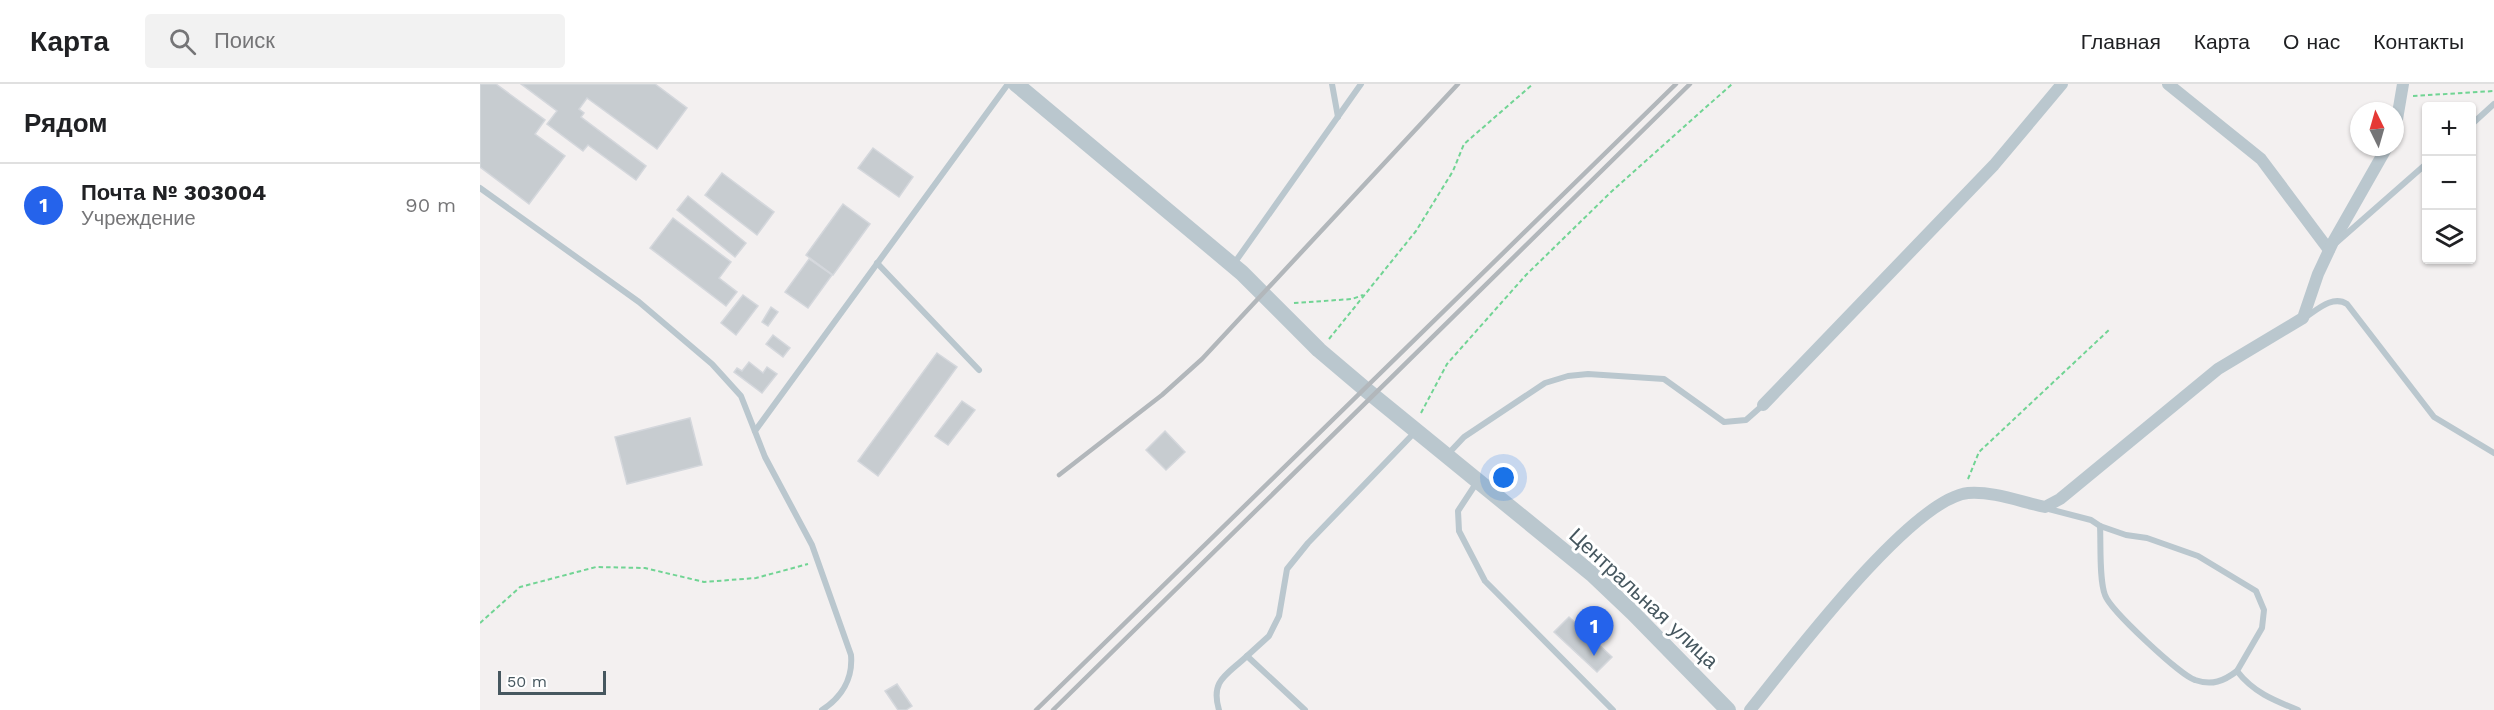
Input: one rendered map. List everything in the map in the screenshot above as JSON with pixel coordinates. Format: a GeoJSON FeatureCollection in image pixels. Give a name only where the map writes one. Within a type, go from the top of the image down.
{"type":"FeatureCollection","features":[{"type":"Feature","properties":{"kind":"street","name":"Центральная улица"},"geometry":{"type":"LineString","coordinates":[[1016,84],[1233,266],[1319,350],[1413,430],[1592,574],[1728,710]]}},
{"type":"Feature","properties":{"kind":"street"},"geometry":{"type":"LineString","coordinates":[[1763,405],[1994,165],[2062,84]]}},
{"type":"Feature","properties":{"kind":"street"},"geometry":{"type":"LineString","coordinates":[[2168,84],[2261,159],[2329,249]]}},
{"type":"Feature","properties":{"kind":"street"},"geometry":{"type":"LineString","coordinates":[[2395,84],[2402,90]]}},
{"type":"Feature","properties":{"kind":"street"},"geometry":{"type":"LineString","coordinates":[[1750,710],[1836,604],[1918,518],[1943,502],[1968,494],[1992,495],[2045,507],[2060,499],[2218,369],[2302,318],[2329,249],[2382,156]]}},
{"type":"Feature","properties":{"kind":"lane"},"geometry":{"type":"LineString","coordinates":[[755,430],[1008,84]]}},
{"type":"Feature","properties":{"kind":"lane"},"geometry":{"type":"LineString","coordinates":[[1332,84],[1338,117]]}},
{"type":"Feature","properties":{"kind":"lane"},"geometry":{"type":"LineString","coordinates":[[1233,266],[1361,84]]}},
{"type":"Feature","properties":{"kind":"lane"},"geometry":{"type":"LineString","coordinates":[[2476,121],[2494,105]]}},
{"type":"Feature","properties":{"kind":"lane"},"geometry":{"type":"LineString","coordinates":[[2329,249],[2422,168]]}},
{"type":"Feature","properties":{"kind":"lane"},"geometry":{"type":"LineString","coordinates":[[480,188],[639,302],[712,364],[741,396],[765,457],[812,545],[851,655],[852,665],[848,685],[830,705],[822,710]]}},
{"type":"Feature","properties":{"kind":"lane"},"geometry":{"type":"LineString","coordinates":[[877,262],[979,370]]}},
{"type":"Feature","properties":{"kind":"lane"},"geometry":{"type":"LineString","coordinates":[[2302,318],[2333,301],[2342,300],[2434,417],[2494,453]]}},
{"type":"Feature","properties":{"kind":"lane"},"geometry":{"type":"LineString","coordinates":[[1445,456],[1464,437],[1545,383],[1568,376],[1588,374],[1664,379],[1724,422],[1746,420],[1763,405]]}},
{"type":"Feature","properties":{"kind":"lane"},"geometry":{"type":"LineString","coordinates":[[1219,710],[1215,695],[1218,682],[1269,636],[1279,615],[1287,569],[1308,543],[1413,430]]}},
{"type":"Feature","properties":{"kind":"lane"},"geometry":{"type":"LineString","coordinates":[[1478,482],[1458,511],[1459,531],[1485,581],[1613,710]]}},
{"type":"Feature","properties":{"kind":"lane"},"geometry":{"type":"LineString","coordinates":[[2045,507],[2091,520],[2100,526],[2126,535],[2148,538],[2198,556],[2256,591],[2264,610],[2262,628],[2237,671],[2224,681],[2210,683],[2192,680],[2116,613],[2105,595],[2100,526]]}},
{"type":"Feature","properties":{"kind":"lane"},"geometry":{"type":"LineString","coordinates":[[1248,656],[1305,710]]}},
{"type":"Feature","properties":{"kind":"lane"},"geometry":{"type":"LineString","coordinates":[[2237,671],[2247,684],[2264,697],[2298,710]]}},
{"type":"Feature","properties":{"kind":"path"},"geometry":{"type":"LineString","coordinates":[[1319,350],[1416,231],[1453,171],[1464,144],[1533,84]]}},
{"type":"Feature","properties":{"kind":"path"},"geometry":{"type":"LineString","coordinates":[[1413,430],[1447,364],[1526,275],[1611,192],[1732,84]]}},
{"type":"Feature","properties":{"kind":"path"},"geometry":{"type":"LineString","coordinates":[[2402,90],[2494,91]]}},
{"type":"Feature","properties":{"kind":"path"},"geometry":{"type":"LineString","coordinates":[[1273,304],[1352,299],[1365,294]]}},
{"type":"Feature","properties":{"kind":"path"},"geometry":{"type":"LineString","coordinates":[[1968,494],[1968,475],[1979,452],[2110,329]]}},
{"type":"Feature","properties":{"kind":"path"},"geometry":{"type":"LineString","coordinates":[[480,623],[520,587],[596,567],[645,568],[704,582],[756,578],[818,561]]}},
{"type":"Feature","properties":{"kind":"building"},"geometry":{"type":"Polygon","coordinates":[[[480,84],[496,84],[545,120],[535,134],[565,156],[529,204],[480,167],[480,84]]]}},
{"type":"Feature","properties":{"kind":"building"},"geometry":{"type":"Polygon","coordinates":[[[521,84],[655,84],[687,108],[657,149],[587,98],[579,109],[584,113],[581,117],[646,166],[636,180],[588,145],[583,151],[547,124],[557,111],[521,84]]]}},
{"type":"Feature","properties":{"kind":"building"},"geometry":{"type":"Polygon","coordinates":[[[873,148],[913,177],[899,197],[858,168],[873,148]]]}},
{"type":"Feature","properties":{"kind":"building"},"geometry":{"type":"Polygon","coordinates":[[[722,173],[774,212],[757,235],[705,195],[722,173]]]}},
{"type":"Feature","properties":{"kind":"building"},"geometry":{"type":"Polygon","coordinates":[[[688,196],[746,243],[735,257],[677,210],[688,196]]]}},
{"type":"Feature","properties":{"kind":"building"},"geometry":{"type":"Polygon","coordinates":[[[843,204],[870,224],[833,275],[806,255],[843,204]]]}},
{"type":"Feature","properties":{"kind":"building"},"geometry":{"type":"Polygon","coordinates":[[[673,218],[731,262],[719,278],[737,292],[726,306],[650,248],[673,218]]]}},
{"type":"Feature","properties":{"kind":"building"},"geometry":{"type":"Polygon","coordinates":[[[809,259],[832,275],[808,308],[785,292],[809,259]]]}},
{"type":"Feature","properties":{"kind":"building"},"geometry":{"type":"Polygon","coordinates":[[[743,295],[758,306],[736,335],[721,323],[743,295]]]}},
{"type":"Feature","properties":{"kind":"building"},"geometry":{"type":"Polygon","coordinates":[[[771,307],[778,312],[768,326],[762,322],[771,307]]]}},
{"type":"Feature","properties":{"kind":"building"},"geometry":{"type":"Polygon","coordinates":[[[773,335],[790,348],[783,357],[766,344],[773,335]]]}},
{"type":"Feature","properties":{"kind":"building"},"geometry":{"type":"Polygon","coordinates":[[[937,353],[957,367],[878,476],[858,461],[937,353]]]}},
{"type":"Feature","properties":{"kind":"building"},"geometry":{"type":"Polygon","coordinates":[[[749,362],[763,373],[767,367],[777,374],[762,393],[734,372],[737,368],[742,371],[749,362]]]}},
{"type":"Feature","properties":{"kind":"building"},"geometry":{"type":"Polygon","coordinates":[[[962,401],[975,410],[948,445],[935,436],[962,401]]]}},
{"type":"Feature","properties":{"kind":"building"},"geometry":{"type":"Polygon","coordinates":[[[690,418],[702,465],[627,484],[615,437],[690,418]]]}},
{"type":"Feature","properties":{"kind":"building"},"geometry":{"type":"Polygon","coordinates":[[[1165,431],[1185,452],[1166,470],[1146,450],[1165,431]]]}},
{"type":"Feature","properties":{"kind":"building"},"geometry":{"type":"Polygon","coordinates":[[[1569,617],[1612,657],[1597,672],[1554,632],[1569,617]]]}},
{"type":"Feature","properties":{"kind":"building"},"geometry":{"type":"Polygon","coordinates":[[[897,684],[912,706],[906,710],[898,710],[885,691],[897,684]]]}},
{"type":"Feature","properties":{"kind":"railway"},"geometry":{"type":"LineString","coordinates":[[1059,475],[1162,395],[1202,359],[1458,84]]}},
{"type":"Feature","properties":{"kind":"railway"},"geometry":{"type":"LineString","coordinates":[[1036,710],[1676,84]]}},
{"type":"Feature","properties":{"kind":"railway"},"geometry":{"type":"LineString","coordinates":[[1053,710],[1690,84]]}},
{"type":"Feature","properties":{"kind":"place","name":"Почта № 303004"},"geometry":{"type":"Point","coordinates":[1594,656]}}]}
